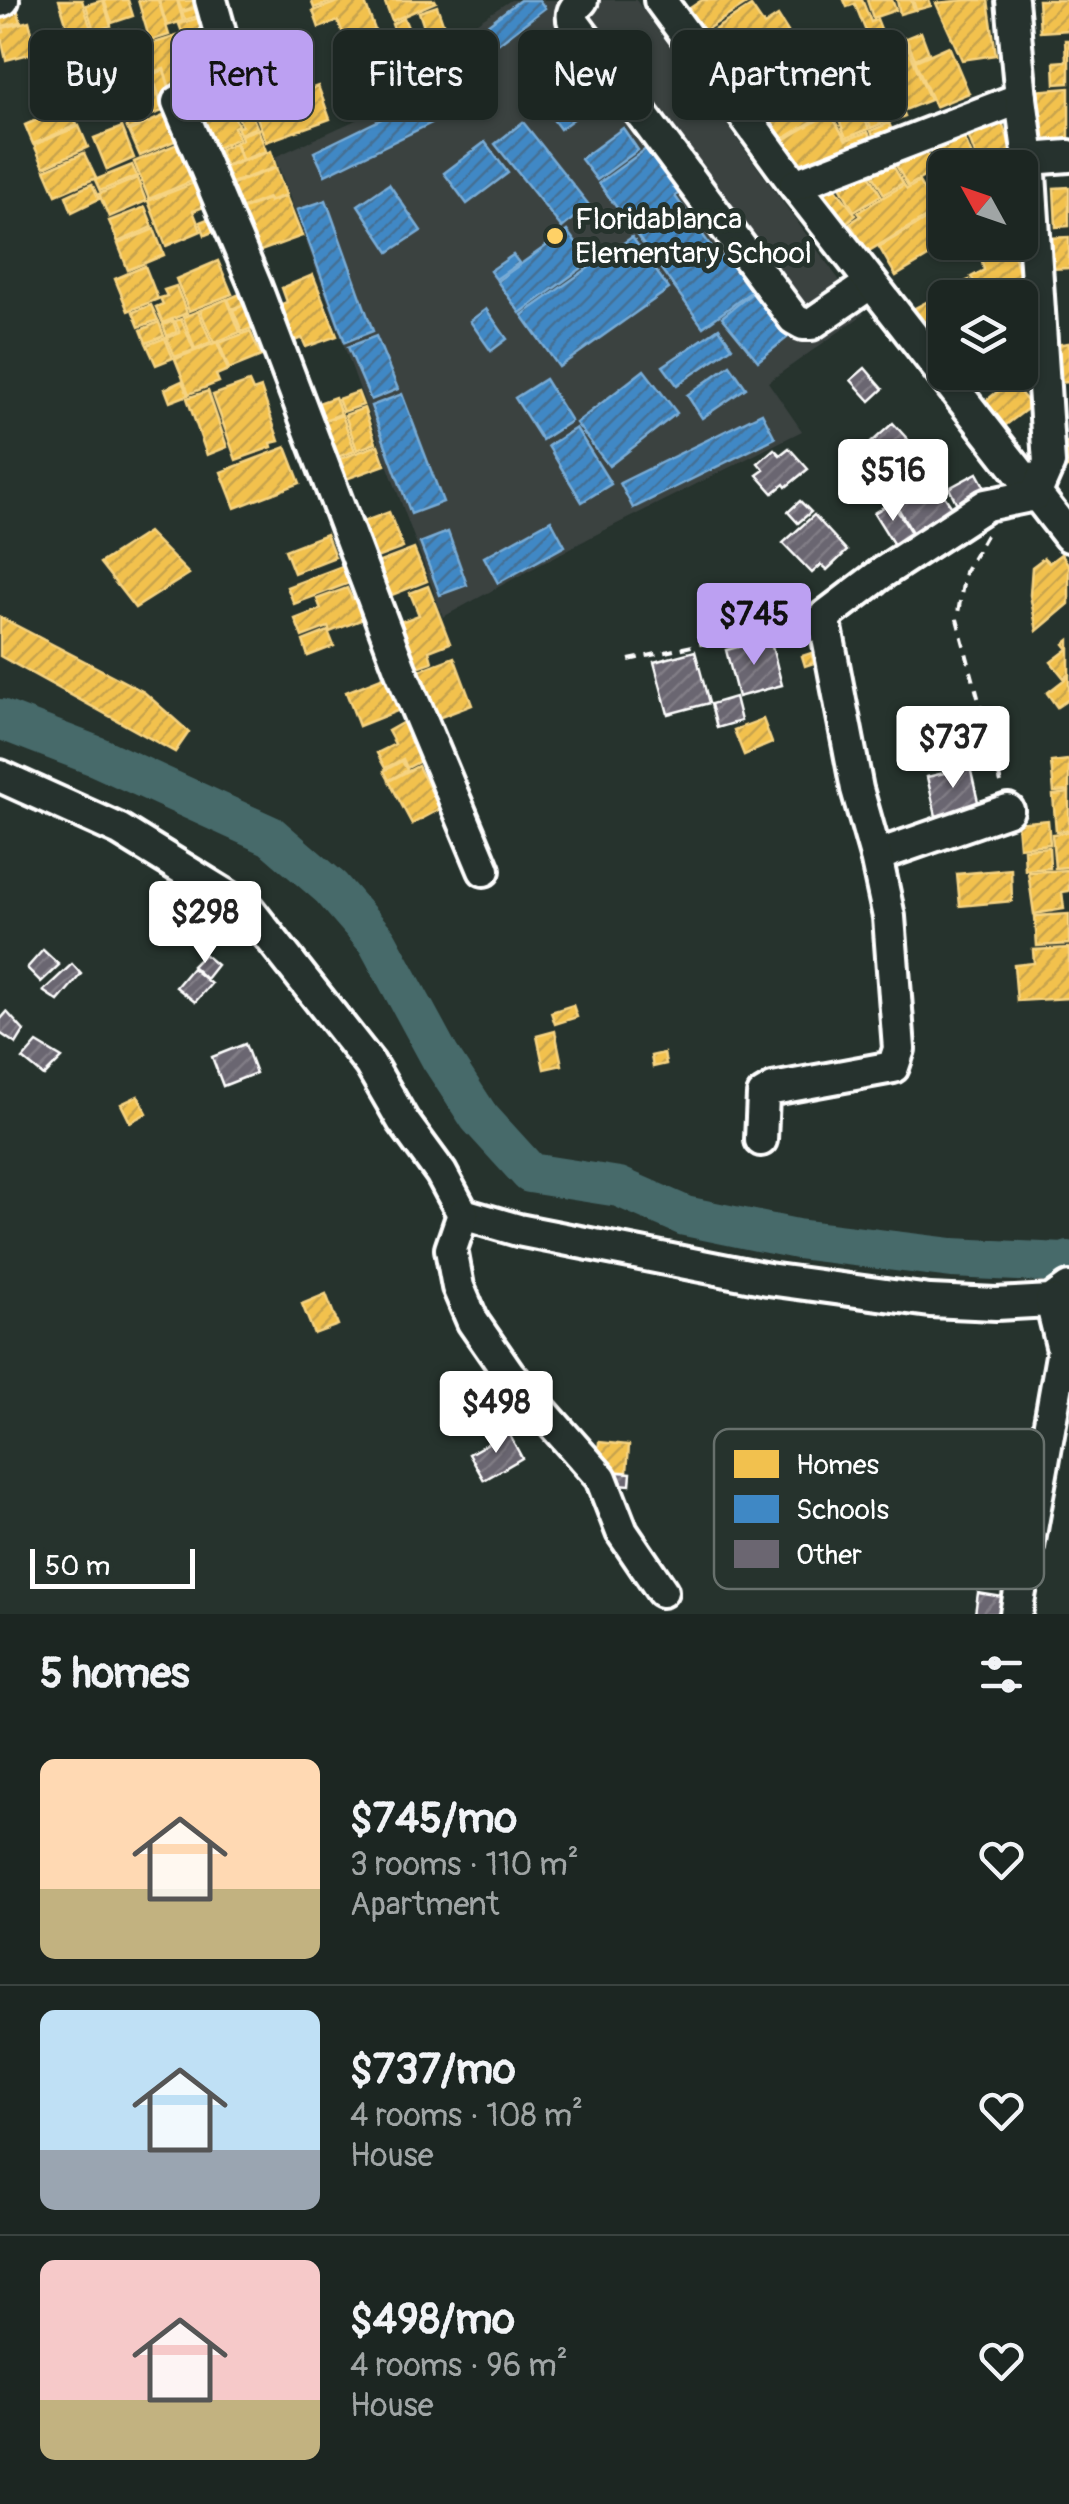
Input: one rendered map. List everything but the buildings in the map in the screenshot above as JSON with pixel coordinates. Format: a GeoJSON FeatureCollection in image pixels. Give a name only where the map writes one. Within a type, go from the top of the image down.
{"type":"FeatureCollection","features":[{"type":"Feature","properties":{"kind":"street"},"geometry":{"type":"LineString","coordinates":[[211,0],[231,72],[178,102],[255,285],[400,669],[484,870]]}},
{"type":"Feature","properties":{"kind":"street"},"geometry":{"type":"LineString","coordinates":[[582,0],[574,8],[574,23],[794,319],[812,324],[871,283]]}},
{"type":"Feature","properties":{"kind":"street"},"geometry":{"type":"LineString","coordinates":[[660,0],[795,185],[1069,536]]}},
{"type":"Feature","properties":{"kind":"street"},"geometry":{"type":"LineString","coordinates":[[1012,0],[1028,150]]}},
{"type":"Feature","properties":{"kind":"street"},"geometry":{"type":"LineString","coordinates":[[795,185],[1021,98]]}},
{"type":"Feature","properties":{"kind":"street"},"geometry":{"type":"LineString","coordinates":[[1038,159],[1069,156]]}},
{"type":"Feature","properties":{"kind":"street"},"geometry":{"type":"LineString","coordinates":[[1035,495],[1049,462],[1036,260]]}},
{"type":"Feature","properties":{"kind":"street"},"geometry":{"type":"LineString","coordinates":[[762,1140],[763,1095],[773,1089],[894,1067],[899,1049],[888,916],[857,789],[824,617],[882,573],[986,505],[1035,495]]}},
{"type":"Feature","properties":{"kind":"street"},"geometry":{"type":"LineString","coordinates":[[0,776],[120,830],[248,909],[370,1064],[463,1214],[518,1230],[768,1279],[930,1300],[996,1304],[1060,1294],[1063,1350],[1044,1457]]}},
{"type":"Feature","properties":{"kind":"street"},"geometry":{"type":"LineString","coordinates":[[876,856],[1008,810]]}},
{"type":"Feature","properties":{"kind":"street"},"geometry":{"type":"LineString","coordinates":[[463,1214],[451,1248],[458,1287],[474,1322],[509,1374],[601,1478],[622,1532],[662,1591]]}},
{"type":"Feature","properties":{"kind":"street"},"geometry":{"type":"LineString","coordinates":[[1016,1614],[1020,1589]]}},
{"type":"Feature","properties":{"kind":"path"},"geometry":{"type":"LineString","coordinates":[[986,505],[986,537],[965,572],[957,619],[1008,810]]}},
{"type":"Feature","properties":{"kind":"path"},"geometry":{"type":"LineString","coordinates":[[629,660],[824,617]]}},
{"type":"Feature","properties":{"kind":"shaded area","name":"Floridablanca Elementary School"},"geometry":{"type":"Polygon","coordinates":[[[511,0],[636,0],[672,50],[672,120],[723,120],[864,314],[768,382],[802,431],[443,617],[275,157],[356,120],[498,120],[498,30],[465,30],[511,0]]]}},
{"type":"Feature","properties":{"kind":"waterway"},"geometry":{"type":"LineString","coordinates":[[0,719],[96,756],[271,836],[331,888],[377,941],[440,1057],[479,1117],[530,1173],[619,1187],[685,1216],[797,1239],[952,1258],[1069,1261]]}},
{"type":"Feature","properties":{"kind":"place","name":"Floridablanca Elementary School"},"geometry":{"type":"Point","coordinates":[555,236]}}]}
